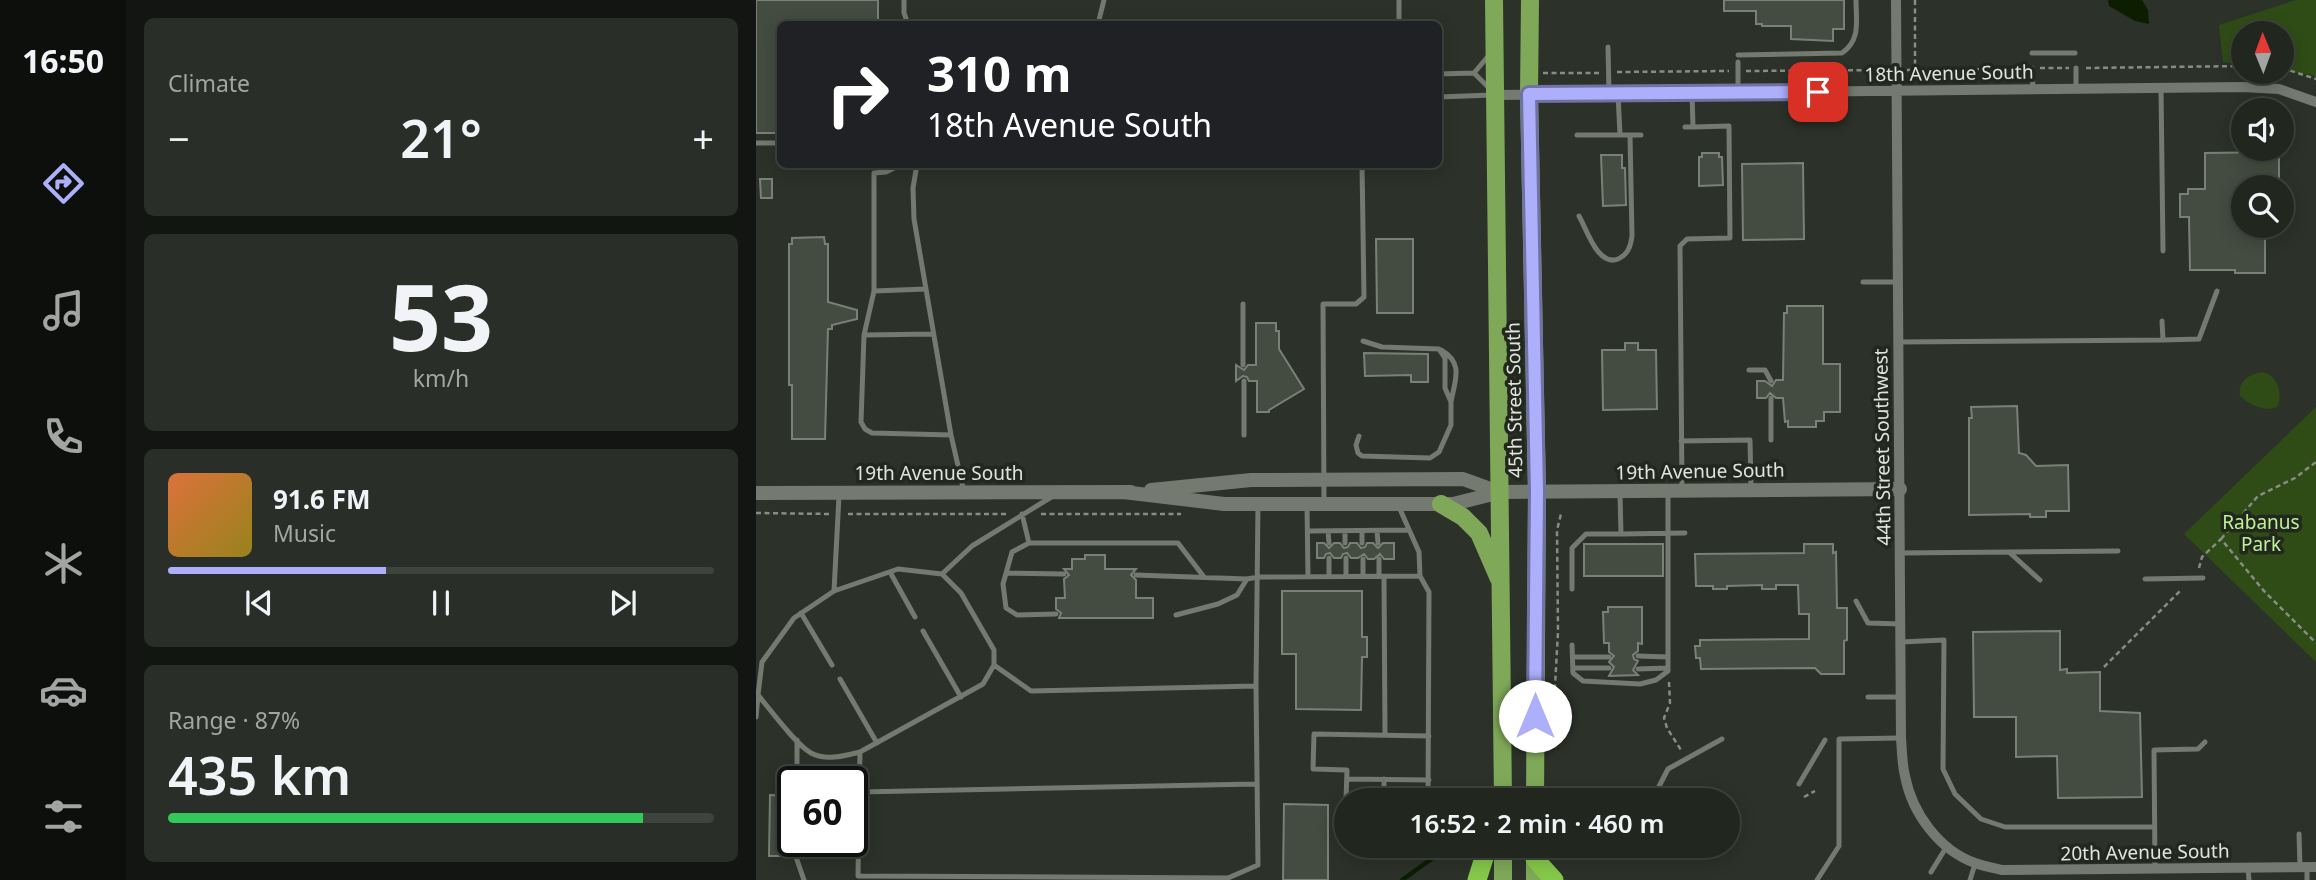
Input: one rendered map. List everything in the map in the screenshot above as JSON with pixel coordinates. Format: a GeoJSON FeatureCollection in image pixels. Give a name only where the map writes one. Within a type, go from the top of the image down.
{"type":"FeatureCollection","features":[{"type":"Feature","properties":{"kind":"highway"},"geometry":{"type":"LineString","coordinates":[[1477,880],[1484,858]]}},
{"type":"Feature","properties":{"kind":"highway"},"geometry":{"type":"LineString","coordinates":[[1539,858],[1554,880]]}},
{"type":"Feature","properties":{"kind":"main road","name":"45th Street South"},"geometry":{"type":"LineString","coordinates":[[1494,0],[1503,788]]}},
{"type":"Feature","properties":{"kind":"main road","name":"45th Street South"},"geometry":{"type":"LineString","coordinates":[[1530,0],[1529,94],[1537,492],[1535,788]]}},
{"type":"Feature","properties":{"kind":"main road"},"geometry":{"type":"LineString","coordinates":[[1441,504],[1462,517],[1479,533],[1502,586]]}},
{"type":"Feature","properties":{"kind":"main road"},"geometry":{"type":"LineString","coordinates":[[1503,858],[1503,880]]}},
{"type":"Feature","properties":{"kind":"main road"},"geometry":{"type":"LineString","coordinates":[[1535,858],[1535,880]]}},
{"type":"Feature","properties":{"kind":"street","name":"44th Street Southwest"},"geometry":{"type":"LineString","coordinates":[[1896,0],[1901,697],[1904,774],[1910,796],[1926,825],[1958,855],[1975,863]]}},
{"type":"Feature","properties":{"kind":"street","name":"18th Avenue South"},"geometry":{"type":"LineString","coordinates":[[1495,95],[2242,87],[2279,89],[2316,102]]}},
{"type":"Feature","properties":{"kind":"street","name":"19th Avenue South"},"geometry":{"type":"LineString","coordinates":[[756,493],[1123,492],[1251,480],[1324,479],[1463,479],[1500,492]]}},
{"type":"Feature","properties":{"kind":"street","name":"19th Avenue South"},"geometry":{"type":"LineString","coordinates":[[1123,492],[1224,504],[1324,505],[1453,504],[1500,492],[1900,489]]}},
{"type":"Feature","properties":{"kind":"street","name":"20th Avenue South"},"geometry":{"type":"LineString","coordinates":[[1975,863],[2002,870],[2082,875],[2155,869],[2248,874],[2307,867]]}},
{"type":"Feature","properties":{"kind":"lane"},"geometry":{"type":"LineString","coordinates":[[904,0],[907,21]]}},
{"type":"Feature","properties":{"kind":"lane"},"geometry":{"type":"LineString","coordinates":[[1099,21],[1104,0]]}},
{"type":"Feature","properties":{"kind":"lane"},"geometry":{"type":"LineString","coordinates":[[1399,0],[1399,21]]}},
{"type":"Feature","properties":{"kind":"lane"},"geometry":{"type":"LineString","coordinates":[[1738,93],[1738,59],[1842,53],[1849,48],[1857,33],[1856,0]]}},
{"type":"Feature","properties":{"kind":"lane"},"geometry":{"type":"LineString","coordinates":[[1608,47],[1609,73],[1620,135]]}},
{"type":"Feature","properties":{"kind":"lane"},"geometry":{"type":"LineString","coordinates":[[1442,74],[1474,73],[1495,49]]}},
{"type":"Feature","properties":{"kind":"lane"},"geometry":{"type":"LineString","coordinates":[[2032,53],[2075,53]]}},
{"type":"Feature","properties":{"kind":"lane"},"geometry":{"type":"LineString","coordinates":[[2032,68],[2033,90]]}},
{"type":"Feature","properties":{"kind":"lane"},"geometry":{"type":"LineString","coordinates":[[2076,68],[2076,90]]}},
{"type":"Feature","properties":{"kind":"lane"},"geometry":{"type":"LineString","coordinates":[[1474,73],[1495,95]]}},
{"type":"Feature","properties":{"kind":"lane"},"geometry":{"type":"LineString","coordinates":[[2161,89],[2163,251]]}},
{"type":"Feature","properties":{"kind":"lane"},"geometry":{"type":"LineString","coordinates":[[1692,93],[1693,127]]}},
{"type":"Feature","properties":{"kind":"lane"},"geometry":{"type":"LineString","coordinates":[[1442,97],[1495,95]]}},
{"type":"Feature","properties":{"kind":"lane"},"geometry":{"type":"LineString","coordinates":[[1572,645],[1573,673],[1583,681],[1640,684],[1656,680],[1668,671],[1668,533],[1681,441],[1680,246],[1686,239],[1730,238],[1729,127],[1685,127]]}},
{"type":"Feature","properties":{"kind":"lane"},"geometry":{"type":"LineString","coordinates":[[1577,135],[1640,135]]}},
{"type":"Feature","properties":{"kind":"lane"},"geometry":{"type":"LineString","coordinates":[[1579,216],[1601,256],[1616,260],[1627,252],[1632,236],[1630,135]]}},
{"type":"Feature","properties":{"kind":"lane"},"geometry":{"type":"LineString","coordinates":[[756,143],[777,143]]}},
{"type":"Feature","properties":{"kind":"lane"},"geometry":{"type":"LineString","coordinates":[[894,168],[874,173],[874,291],[864,335],[861,422],[864,429],[872,433],[951,435]]}},
{"type":"Feature","properties":{"kind":"lane"},"geometry":{"type":"LineString","coordinates":[[916,168],[913,188],[914,219],[951,435],[964,492]]}},
{"type":"Feature","properties":{"kind":"lane"},"geometry":{"type":"LineString","coordinates":[[1324,505],[1322,303],[1356,304],[1364,297],[1362,168]]}},
{"type":"Feature","properties":{"kind":"lane"},"geometry":{"type":"LineString","coordinates":[[1863,282],[1898,282]]}},
{"type":"Feature","properties":{"kind":"lane"},"geometry":{"type":"LineString","coordinates":[[874,291],[926,289]]}},
{"type":"Feature","properties":{"kind":"lane"},"geometry":{"type":"LineString","coordinates":[[1898,342],[2199,339],[2217,291]]}},
{"type":"Feature","properties":{"kind":"lane"},"geometry":{"type":"LineString","coordinates":[[1242,304],[1243,365]]}},
{"type":"Feature","properties":{"kind":"lane"},"geometry":{"type":"LineString","coordinates":[[2162,321],[2162,340]]}},
{"type":"Feature","properties":{"kind":"lane"},"geometry":{"type":"LineString","coordinates":[[864,335],[933,334]]}},
{"type":"Feature","properties":{"kind":"lane"},"geometry":{"type":"LineString","coordinates":[[1359,436],[1356,445],[1362,456],[1430,457],[1439,452],[1451,425],[1456,363],[1452,356],[1439,349],[1382,347],[1363,341]]}},
{"type":"Feature","properties":{"kind":"lane"},"geometry":{"type":"LineString","coordinates":[[1439,349],[1445,358],[1446,388],[1451,402]]}},
{"type":"Feature","properties":{"kind":"lane"},"geometry":{"type":"LineString","coordinates":[[1749,370],[1765,370],[1771,381]]}},
{"type":"Feature","properties":{"kind":"lane"},"geometry":{"type":"LineString","coordinates":[[1244,381],[1244,435]]}},
{"type":"Feature","properties":{"kind":"lane"},"geometry":{"type":"LineString","coordinates":[[1771,398],[1771,440]]}},
{"type":"Feature","properties":{"kind":"lane"},"geometry":{"type":"LineString","coordinates":[[1681,441],[1750,440],[1751,490]]}},
{"type":"Feature","properties":{"kind":"lane"},"geometry":{"type":"LineString","coordinates":[[1620,491],[1621,534]]}},
{"type":"Feature","properties":{"kind":"lane"},"geometry":{"type":"LineString","coordinates":[[834,591],[839,492]]}},
{"type":"Feature","properties":{"kind":"lane"},"geometry":{"type":"LineString","coordinates":[[942,574],[972,546],[1059,492]]}},
{"type":"Feature","properties":{"kind":"lane"},"geometry":{"type":"LineString","coordinates":[[857,857],[856,878],[1228,878],[1258,864],[1258,504]]}},
{"type":"Feature","properties":{"kind":"lane"},"geometry":{"type":"LineString","coordinates":[[1397,504],[1419,552],[1420,576],[1429,592],[1429,788]]}},
{"type":"Feature","properties":{"kind":"lane"},"geometry":{"type":"LineString","coordinates":[[1307,505],[1308,576]]}},
{"type":"Feature","properties":{"kind":"lane"},"geometry":{"type":"LineString","coordinates":[[1022,514],[1029,543]]}},
{"type":"Feature","properties":{"kind":"lane"},"geometry":{"type":"LineString","coordinates":[[1308,531],[1409,530]]}},
{"type":"Feature","properties":{"kind":"lane"},"geometry":{"type":"LineString","coordinates":[[1328,531],[1329,543]]}},
{"type":"Feature","properties":{"kind":"lane"},"geometry":{"type":"LineString","coordinates":[[1345,531],[1345,543]]}},
{"type":"Feature","properties":{"kind":"lane"},"geometry":{"type":"LineString","coordinates":[[1362,531],[1362,543]]}},
{"type":"Feature","properties":{"kind":"lane"},"geometry":{"type":"LineString","coordinates":[[1377,531],[1378,543]]}},
{"type":"Feature","properties":{"kind":"lane"},"geometry":{"type":"LineString","coordinates":[[1572,590],[1572,548],[1586,534],[1685,533]]}},
{"type":"Feature","properties":{"kind":"lane"},"geometry":{"type":"LineString","coordinates":[[1056,614],[1017,615],[1006,608],[1003,584],[1012,552],[1029,543],[1178,543],[1204,576]]}},
{"type":"Feature","properties":{"kind":"lane"},"geometry":{"type":"LineString","coordinates":[[1900,553],[2118,551]]}},
{"type":"Feature","properties":{"kind":"lane"},"geometry":{"type":"LineString","coordinates":[[2009,552],[2040,580]]}},
{"type":"Feature","properties":{"kind":"lane"},"geometry":{"type":"LineString","coordinates":[[1328,558],[1328,576]]}},
{"type":"Feature","properties":{"kind":"lane"},"geometry":{"type":"LineString","coordinates":[[1346,558],[1346,576]]}},
{"type":"Feature","properties":{"kind":"lane"},"geometry":{"type":"LineString","coordinates":[[1363,559],[1363,576]]}},
{"type":"Feature","properties":{"kind":"lane"},"geometry":{"type":"LineString","coordinates":[[1379,559],[1382,576],[1385,735]]}},
{"type":"Feature","properties":{"kind":"lane"},"geometry":{"type":"LineString","coordinates":[[756,717],[758,695],[762,662],[794,618],[834,591],[898,569],[942,574],[961,593],[994,650],[995,666],[983,684],[860,752],[840,757],[824,757],[810,752],[758,695]]}},
{"type":"Feature","properties":{"kind":"lane"},"geometry":{"type":"LineString","coordinates":[[890,572],[915,617]]}},
{"type":"Feature","properties":{"kind":"lane"},"geometry":{"type":"LineString","coordinates":[[1006,573],[1064,574]]}},
{"type":"Feature","properties":{"kind":"lane"},"geometry":{"type":"LineString","coordinates":[[1136,575],[1247,579],[1420,576]]}},
{"type":"Feature","properties":{"kind":"lane"},"geometry":{"type":"LineString","coordinates":[[1176,615],[1218,604],[1237,595],[1247,579]]}},
{"type":"Feature","properties":{"kind":"lane"},"geometry":{"type":"LineString","coordinates":[[2145,579],[2203,579]]}},
{"type":"Feature","properties":{"kind":"lane"},"geometry":{"type":"LineString","coordinates":[[1856,601],[1868,623],[1901,624]]}},
{"type":"Feature","properties":{"kind":"lane"},"geometry":{"type":"LineString","coordinates":[[801,613],[832,665]]}},
{"type":"Feature","properties":{"kind":"lane"},"geometry":{"type":"LineString","coordinates":[[923,631],[961,697]]}},
{"type":"Feature","properties":{"kind":"lane"},"geometry":{"type":"LineString","coordinates":[[1901,642],[1944,640],[1943,769],[1955,794],[1981,819],[2005,827],[2154,827]]}},
{"type":"Feature","properties":{"kind":"lane"},"geometry":{"type":"LineString","coordinates":[[1638,656],[1668,657]]}},
{"type":"Feature","properties":{"kind":"lane"},"geometry":{"type":"LineString","coordinates":[[1573,657],[1609,657]]}},
{"type":"Feature","properties":{"kind":"lane"},"geometry":{"type":"LineString","coordinates":[[995,666],[1031,691],[1256,686]]}},
{"type":"Feature","properties":{"kind":"lane"},"geometry":{"type":"LineString","coordinates":[[1573,668],[1609,668]]}},
{"type":"Feature","properties":{"kind":"lane"},"geometry":{"type":"LineString","coordinates":[[1638,668],[1668,668]]}},
{"type":"Feature","properties":{"kind":"lane"},"geometry":{"type":"LineString","coordinates":[[840,679],[877,743]]}},
{"type":"Feature","properties":{"kind":"lane"},"geometry":{"type":"LineString","coordinates":[[1868,697],[1901,697]]}},
{"type":"Feature","properties":{"kind":"lane"},"geometry":{"type":"LineString","coordinates":[[1347,788],[1347,770],[1313,769],[1314,734],[1429,736]]}},
{"type":"Feature","properties":{"kind":"lane"},"geometry":{"type":"LineString","coordinates":[[1817,880],[1839,846],[1839,739],[1902,738]]}},
{"type":"Feature","properties":{"kind":"lane"},"geometry":{"type":"LineString","coordinates":[[1658,788],[1668,769],[1723,739]]}},
{"type":"Feature","properties":{"kind":"lane"},"geometry":{"type":"LineString","coordinates":[[797,740],[797,766]]}},
{"type":"Feature","properties":{"kind":"lane"},"geometry":{"type":"LineString","coordinates":[[1800,784],[1825,740]]}},
{"type":"Feature","properties":{"kind":"lane"},"geometry":{"type":"LineString","coordinates":[[2155,869],[2154,750],[2198,749],[2205,742]]}},
{"type":"Feature","properties":{"kind":"lane"},"geometry":{"type":"LineString","coordinates":[[860,752],[860,766]]}},
{"type":"Feature","properties":{"kind":"lane"},"geometry":{"type":"LineString","coordinates":[[1347,779],[1429,780]]}},
{"type":"Feature","properties":{"kind":"lane"},"geometry":{"type":"LineString","coordinates":[[1384,779],[1384,788]]}},
{"type":"Feature","properties":{"kind":"lane"},"geometry":{"type":"LineString","coordinates":[[868,792],[1256,784]]}},
{"type":"Feature","properties":{"kind":"lane"},"geometry":{"type":"LineString","coordinates":[[2299,834],[2307,867],[2307,880]]}},
{"type":"Feature","properties":{"kind":"lane"},"geometry":{"type":"LineString","coordinates":[[1931,872],[1947,846]]}},
{"type":"Feature","properties":{"kind":"lane"},"geometry":{"type":"LineString","coordinates":[[796,857],[804,880]]}},
{"type":"Feature","properties":{"kind":"lane"},"geometry":{"type":"LineString","coordinates":[[1970,880],[1975,863]]}},
{"type":"Feature","properties":{"kind":"path"},"geometry":{"type":"LineString","coordinates":[[1914,0],[1915,70]]}},
{"type":"Feature","properties":{"kind":"path"},"geometry":{"type":"LineString","coordinates":[[1542,73],[2231,66]]}},
{"type":"Feature","properties":{"kind":"path"},"geometry":{"type":"LineString","coordinates":[[2294,72],[2316,79]]}},
{"type":"Feature","properties":{"kind":"path"},"geometry":{"type":"LineString","coordinates":[[2104,667],[2192,579],[2198,572],[2202,557],[2258,496],[2295,478],[2316,462]]}},
{"type":"Feature","properties":{"kind":"path"},"geometry":{"type":"LineString","coordinates":[[756,513],[1183,514]]}},
{"type":"Feature","properties":{"kind":"path"},"geometry":{"type":"LineString","coordinates":[[1552,747],[1558,632],[1556,530],[1561,514]]}},
{"type":"Feature","properties":{"kind":"path"},"geometry":{"type":"LineString","coordinates":[[2221,539],[2264,591],[2316,643]]}},
{"type":"Feature","properties":{"kind":"path"},"geometry":{"type":"LineString","coordinates":[[1669,682],[1670,703],[1664,718],[1681,750]]}},
{"type":"Feature","properties":{"kind":"path"},"geometry":{"type":"LineString","coordinates":[[1804,797],[1815,791]]}},
{"type":"Feature","properties":{"kind":"green space"},"geometry":{"type":"Polygon","coordinates":[[[2296,0],[2316,0],[2316,78],[2313,75],[2294,73],[2294,21],[2231,21],[2296,0]]]}},
{"type":"Feature","properties":{"kind":"green space"},"geometry":{"type":"Polygon","coordinates":[[[2231,21],[2231,63],[2223,62],[2219,25],[2231,21]]]}},
{"type":"Feature","properties":{"kind":"green space"},"geometry":{"type":"Polygon","coordinates":[[[2263,372],[2272,377],[2278,386],[2280,396],[2277,407],[2257,407],[2240,396],[2243,382],[2254,374],[2263,372]]]}},
{"type":"Feature","properties":{"kind":"green space","name":"Rabanus Park"},"geometry":{"type":"Polygon","coordinates":[[[2316,407],[2316,662],[2184,534],[2316,407]]]}},
{"type":"Feature","properties":{"kind":"shaded area"},"geometry":{"type":"Polygon","coordinates":[[[2108,0],[2142,0],[2148,10],[2149,24],[2135,21],[2109,6],[2108,0]]]}},
{"type":"Feature","properties":{"kind":"building"},"geometry":{"type":"Polygon","coordinates":[[[756,0],[878,0],[878,21],[777,21],[777,133],[756,133],[756,0]]]}},
{"type":"Feature","properties":{"kind":"building"},"geometry":{"type":"Polygon","coordinates":[[[1724,0],[1844,0],[1844,29],[1833,29],[1833,41],[1791,39],[1791,26],[1756,24],[1756,11],[1724,11],[1724,0]]]}},
{"type":"Feature","properties":{"kind":"building"},"geometry":{"type":"Polygon","coordinates":[[[1702,153],[1719,153],[1719,157],[1722,157],[1723,185],[1699,186],[1699,157],[1702,157],[1702,153]]]}},
{"type":"Feature","properties":{"kind":"building"},"geometry":{"type":"Polygon","coordinates":[[[2205,153],[2231,153],[2231,161],[2279,161],[2279,175],[2231,175],[2231,238],[2265,238],[2265,273],[2190,270],[2189,217],[2180,217],[2180,194],[2188,194],[2188,189],[2205,189],[2205,153]]]}},
{"type":"Feature","properties":{"kind":"building"},"geometry":{"type":"Polygon","coordinates":[[[1601,155],[1622,155],[1626,205],[1603,206],[1601,155]]]}},
{"type":"Feature","properties":{"kind":"building"},"geometry":{"type":"Polygon","coordinates":[[[1803,163],[1804,239],[1743,240],[1742,164],[1803,163]]]}},
{"type":"Feature","properties":{"kind":"building"},"geometry":{"type":"Polygon","coordinates":[[[760,179],[772,179],[772,198],[761,198],[760,179]]]}},
{"type":"Feature","properties":{"kind":"building"},"geometry":{"type":"Polygon","coordinates":[[[824,237],[825,244],[828,244],[828,302],[857,310],[857,319],[832,325],[832,329],[828,329],[825,439],[792,439],[792,385],[789,385],[789,244],[792,244],[792,238],[824,237]]]}},
{"type":"Feature","properties":{"kind":"building"},"geometry":{"type":"Polygon","coordinates":[[[1376,239],[1413,239],[1413,313],[1377,313],[1376,239]]]}},
{"type":"Feature","properties":{"kind":"building"},"geometry":{"type":"Polygon","coordinates":[[[1787,306],[1823,306],[1823,364],[1840,364],[1840,412],[1824,412],[1824,421],[1816,421],[1816,427],[1788,427],[1788,421],[1785,422],[1783,398],[1776,398],[1770,393],[1766,398],[1757,398],[1757,381],[1765,381],[1772,386],[1776,380],[1783,380],[1784,313],[1787,313],[1787,306]]]}},
{"type":"Feature","properties":{"kind":"building"},"geometry":{"type":"Polygon","coordinates":[[[1256,323],[1276,323],[1279,349],[1304,389],[1269,412],[1257,412],[1257,381],[1249,381],[1243,376],[1236,381],[1236,365],[1244,370],[1248,365],[1256,365],[1256,323]]]}},
{"type":"Feature","properties":{"kind":"building"},"geometry":{"type":"Polygon","coordinates":[[[1625,343],[1638,343],[1638,350],[1656,350],[1657,409],[1603,410],[1602,350],[1625,350],[1625,343]]]}},
{"type":"Feature","properties":{"kind":"building"},"geometry":{"type":"Polygon","coordinates":[[[1364,353],[1428,354],[1428,382],[1411,382],[1411,375],[1365,376],[1364,353]]]}},
{"type":"Feature","properties":{"kind":"building"},"geometry":{"type":"Polygon","coordinates":[[[2017,406],[2019,453],[2026,455],[2036,466],[2068,465],[2069,511],[2046,511],[2046,517],[2030,517],[2030,514],[1969,515],[1971,407],[2017,406]]]}},
{"type":"Feature","properties":{"kind":"building"},"geometry":{"type":"Polygon","coordinates":[[[1317,543],[1324,543],[1329,548],[1334,543],[1340,543],[1344,548],[1350,543],[1357,543],[1361,548],[1367,543],[1373,543],[1378,548],[1383,543],[1394,543],[1394,559],[1384,559],[1380,554],[1374,559],[1368,559],[1364,554],[1351,558],[1347,553],[1341,558],[1334,558],[1330,553],[1324,558],[1317,558],[1317,543]]]}},
{"type":"Feature","properties":{"kind":"building"},"geometry":{"type":"Polygon","coordinates":[[[1584,544],[1663,544],[1663,576],[1584,576],[1584,544]]]}},
{"type":"Feature","properties":{"kind":"building"},"geometry":{"type":"Polygon","coordinates":[[[1804,544],[1833,544],[1833,553],[1836,552],[1837,608],[1847,608],[1844,674],[1821,674],[1815,668],[1701,669],[1695,646],[1700,646],[1700,640],[1809,639],[1809,614],[1799,614],[1798,585],[1776,585],[1776,589],[1762,589],[1762,585],[1727,586],[1727,589],[1696,586],[1695,554],[1804,553],[1804,544]]]}},
{"type":"Feature","properties":{"kind":"building"},"geometry":{"type":"Polygon","coordinates":[[[1085,555],[1105,555],[1105,569],[1136,569],[1131,575],[1136,580],[1136,598],[1153,598],[1153,618],[1059,618],[1061,613],[1056,609],[1056,598],[1065,598],[1064,579],[1069,575],[1064,569],[1072,569],[1072,559],[1085,559],[1085,555]]]}},
{"type":"Feature","properties":{"kind":"building"},"geometry":{"type":"Polygon","coordinates":[[[1282,591],[1362,591],[1362,637],[1367,637],[1367,657],[1362,657],[1361,710],[1296,709],[1296,654],[1282,654],[1282,591]]]}},
{"type":"Feature","properties":{"kind":"building"},"geometry":{"type":"Polygon","coordinates":[[[1608,607],[1642,607],[1642,644],[1638,643],[1638,651],[1633,655],[1638,661],[1633,670],[1638,675],[1609,676],[1614,667],[1609,662],[1614,656],[1609,652],[1609,643],[1604,643],[1603,612],[1608,612],[1608,607]]]}},
{"type":"Feature","properties":{"kind":"building"},"geometry":{"type":"Polygon","coordinates":[[[2060,631],[2060,670],[2067,669],[2067,673],[2100,672],[2100,711],[2140,713],[2142,797],[2058,798],[2057,756],[2016,757],[2016,717],[1974,717],[1973,632],[2060,631]]]}},
{"type":"Feature","properties":{"kind":"building"},"geometry":{"type":"Polygon","coordinates":[[[770,795],[777,795],[777,856],[769,856],[770,795]]]}},
{"type":"Feature","properties":{"kind":"building"},"geometry":{"type":"Polygon","coordinates":[[[1284,804],[1328,805],[1328,880],[1283,880],[1284,804]]]}},
{"type":"Feature","properties":{"kind":"waterway"},"geometry":{"type":"LineString","coordinates":[[1402,880],[1433,858]]}},
{"type":"Feature","properties":{"kind":"route"},"geometry":{"type":"LineString","coordinates":[[1535,716],[1537,492],[1529,94],[1818,92]]}}]}
